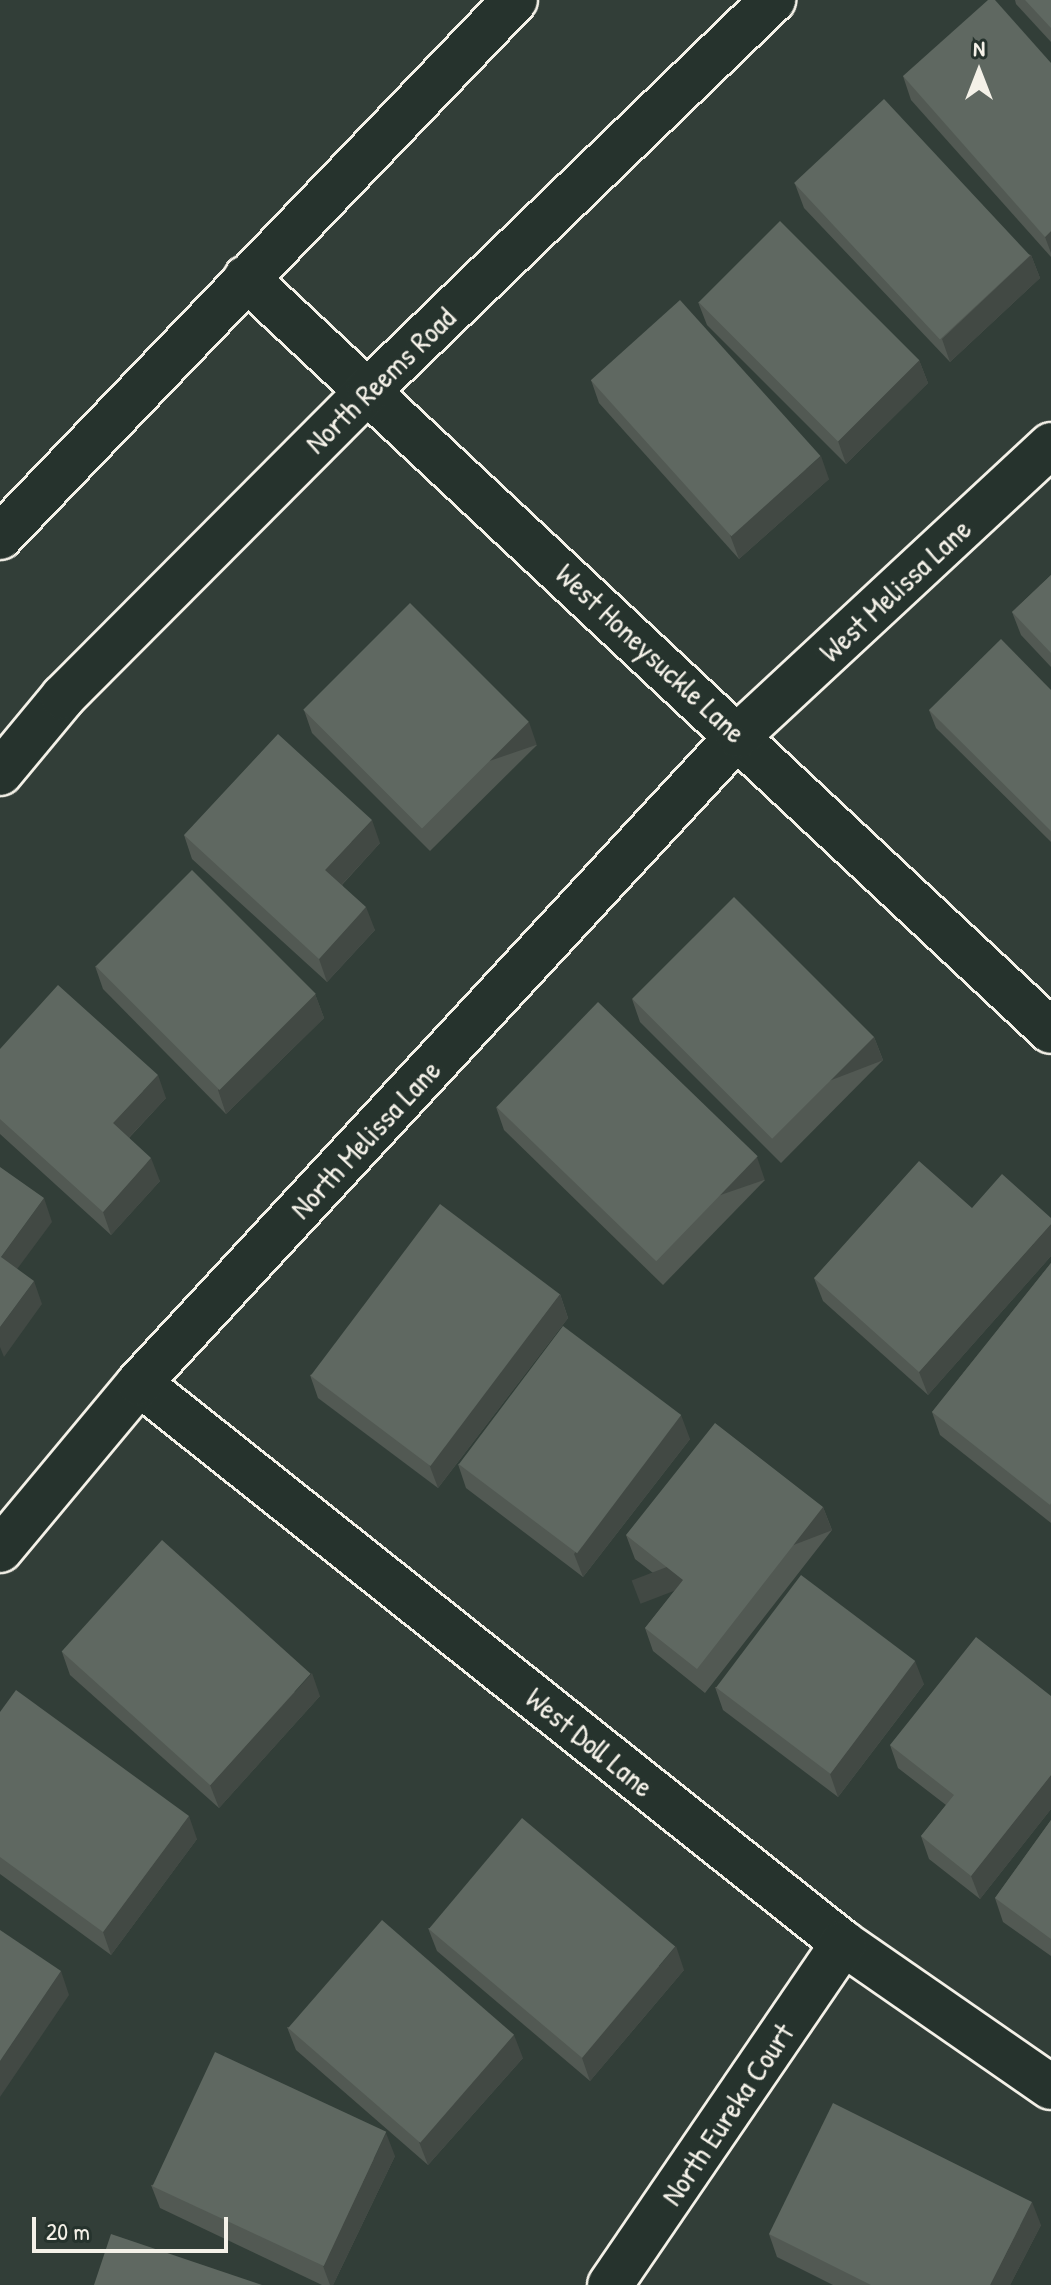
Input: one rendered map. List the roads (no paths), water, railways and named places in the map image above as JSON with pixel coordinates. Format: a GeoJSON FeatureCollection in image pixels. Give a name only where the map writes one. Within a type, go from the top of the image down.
{"type":"FeatureCollection","features":[{"type":"Feature","properties":{"kind":"street"},"geometry":{"type":"LineString","coordinates":[[0,537],[515,0]]}},
{"type":"Feature","properties":{"kind":"street","name":"North Reems Road"},"geometry":{"type":"LineString","coordinates":[[0,773],[63,697],[369,390],[773,0]]}},
{"type":"Feature","properties":{"kind":"street","name":"West Honeysuckle Lane"},"geometry":{"type":"LineString","coordinates":[[246,278],[739,735],[1051,1031]]}},
{"type":"Feature","properties":{"kind":"street","name":"West Melissa Lane"},"geometry":{"type":"LineString","coordinates":[[739,735],[1051,445]]}},
{"type":"Feature","properties":{"kind":"street","name":"North Melissa Lane"},"geometry":{"type":"LineString","coordinates":[[0,1550],[139,1383],[739,735]]}},
{"type":"Feature","properties":{"kind":"street","name":"West Doll Lane"},"geometry":{"type":"LineString","coordinates":[[139,1383],[843,1943],[1051,2087]]}},
{"type":"Feature","properties":{"kind":"street","name":"North Eureka Court"},"geometry":{"type":"LineString","coordinates":[[610,2285],[843,1943]]}}]}
